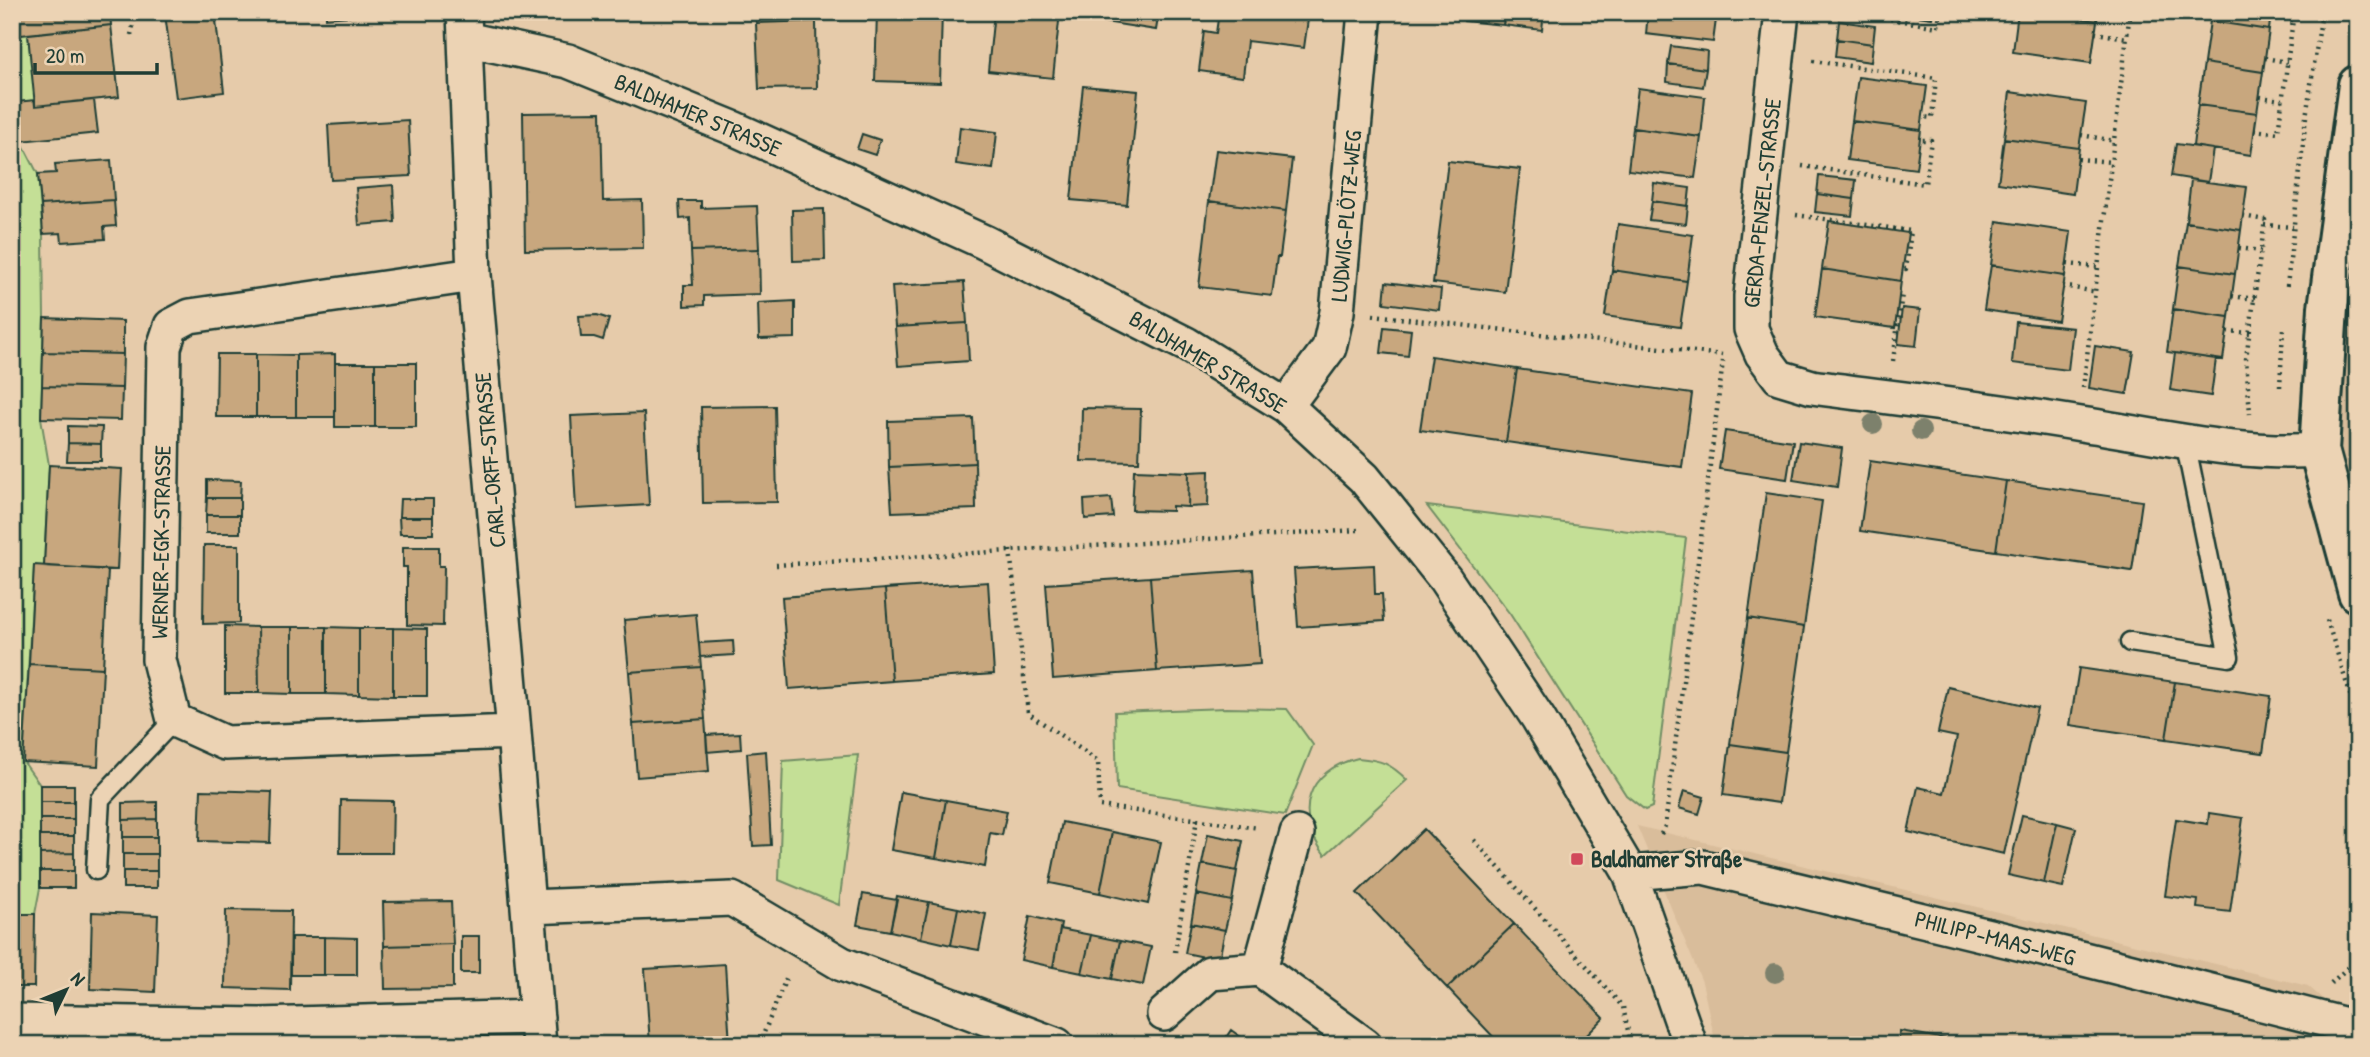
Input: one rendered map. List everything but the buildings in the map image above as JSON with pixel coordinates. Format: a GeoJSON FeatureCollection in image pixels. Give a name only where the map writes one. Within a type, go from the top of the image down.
{"type":"FeatureCollection","features":[{"type":"Feature","properties":{"kind":"street","name":"LUDWIG-PLÖTZ-WEG"},"geometry":{"type":"LineString","coordinates":[[1286,406],[1329,348],[1337,312],[1365,12]]}},
{"type":"Feature","properties":{"kind":"street","name":"GERDA-PENZEL-STRASSE"},"geometry":{"type":"LineString","coordinates":[[1782,12],[1751,296],[1751,329],[1762,354],[1780,377],[1812,387],[2079,423],[2185,441],[2283,453],[2319,450]]}},
{"type":"Feature","properties":{"kind":"street","name":"CARL-ORFF-STRASSE"},"geometry":{"type":"LineString","coordinates":[[465,26],[474,275],[538,1031]]}},
{"type":"Feature","properties":{"kind":"street","name":"BALDHAMER STRASSE"},"geometry":{"type":"LineString","coordinates":[[465,26],[568,61],[746,134],[984,242],[1186,344],[1286,406],[1364,478],[1445,579],[1538,718],[1630,873],[1690,1045]]}},
{"type":"Feature","properties":{"kind":"street"},"geometry":{"type":"LineString","coordinates":[[2358,85],[2352,154],[2328,307],[2319,450],[2358,593]]}},
{"type":"Feature","properties":{"kind":"street","name":"WERNER-EGK-STRASSE"},"geometry":{"type":"LineString","coordinates":[[174,720],[159,660],[164,348],[171,326],[190,316],[474,275]]}},
{"type":"Feature","properties":{"kind":"street"},"geometry":{"type":"LineString","coordinates":[[174,720],[226,743],[514,732]]}},
{"type":"Feature","properties":{"kind":"street"},"geometry":{"type":"LineString","coordinates":[[1260,969],[1297,832]]}},
{"type":"Feature","properties":{"kind":"street","name":"PHILIPP-MAAS-WEG"},"geometry":{"type":"LineString","coordinates":[[1630,873],[1703,867],[2358,1028]]}},
{"type":"Feature","properties":{"kind":"street"},"geometry":{"type":"LineString","coordinates":[[529,907],[732,899],[842,964],[1057,1045]]}},
{"type":"Feature","properties":{"kind":"street"},"geometry":{"type":"LineString","coordinates":[[1164,1014],[1210,973],[1260,969],[1365,1045]]}},
{"type":"Feature","properties":{"kind":"street"},"geometry":{"type":"LineString","coordinates":[[12,1021],[538,1031]]}},
{"type":"Feature","properties":{"kind":"lane"},"geometry":{"type":"LineString","coordinates":[[2130,642],[2229,657],[2185,441]]}},
{"type":"Feature","properties":{"kind":"lane"},"geometry":{"type":"LineString","coordinates":[[96,870],[100,799],[174,720]]}},
{"type":"Feature","properties":{"kind":"path"},"geometry":{"type":"LineString","coordinates":[[131,36],[136,12]]}},
{"type":"Feature","properties":{"kind":"path"},"geometry":{"type":"LineString","coordinates":[[1849,12],[1938,27],[1940,12]]}},
{"type":"Feature","properties":{"kind":"path"},"geometry":{"type":"LineString","coordinates":[[2079,423],[2129,12]]}},
{"type":"Feature","properties":{"kind":"path"},"geometry":{"type":"LineString","coordinates":[[2255,130],[2278,133],[2294,12]]}},
{"type":"Feature","properties":{"kind":"path"},"geometry":{"type":"LineString","coordinates":[[2271,16],[2293,20]]}},
{"type":"Feature","properties":{"kind":"path"},"geometry":{"type":"LineString","coordinates":[[2095,33],[2127,38]]}},
{"type":"Feature","properties":{"kind":"path"},"geometry":{"type":"LineString","coordinates":[[1777,56],[1936,78],[1932,118],[1923,117]]}},
{"type":"Feature","properties":{"kind":"path"},"geometry":{"type":"LineString","coordinates":[[2265,58],[2287,62]]}},
{"type":"Feature","properties":{"kind":"path"},"geometry":{"type":"LineString","coordinates":[[2260,97],[2282,100]]}},
{"type":"Feature","properties":{"kind":"path"},"geometry":{"type":"LineString","coordinates":[[2081,135],[2115,141]]}},
{"type":"Feature","properties":{"kind":"path"},"geometry":{"type":"LineString","coordinates":[[1766,161],[1925,184],[1931,140],[1920,140]]}},
{"type":"Feature","properties":{"kind":"path"},"geometry":{"type":"LineString","coordinates":[[2078,159],[2112,162]]}},
{"type":"Feature","properties":{"kind":"path"},"geometry":{"type":"LineString","coordinates":[[1761,210],[1911,231],[1906,269],[1903,268]]}},
{"type":"Feature","properties":{"kind":"path"},"geometry":{"type":"LineString","coordinates":[[2243,216],[2265,220],[2246,358],[2252,449]]}},
{"type":"Feature","properties":{"kind":"path"},"geometry":{"type":"LineString","coordinates":[[2264,225],[2293,227]]}},
{"type":"Feature","properties":{"kind":"path"},"geometry":{"type":"LineString","coordinates":[[2239,248],[2260,251]]}},
{"type":"Feature","properties":{"kind":"path"},"geometry":{"type":"LineString","coordinates":[[2067,264],[2099,267]]}},
{"type":"Feature","properties":{"kind":"path"},"geometry":{"type":"LineString","coordinates":[[2063,286],[2096,292]]}},
{"type":"Feature","properties":{"kind":"path"},"geometry":{"type":"LineString","coordinates":[[1889,397],[1900,294]]}},
{"type":"Feature","properties":{"kind":"path"},"geometry":{"type":"LineString","coordinates":[[2232,296],[2255,299]]}},
{"type":"Feature","properties":{"kind":"path"},"geometry":{"type":"LineString","coordinates":[[1337,312],[1723,355],[1665,826],[1650,854],[1630,873]]}},
{"type":"Feature","properties":{"kind":"path"},"geometry":{"type":"LineString","coordinates":[[2227,331],[2250,333]]}},
{"type":"Feature","properties":{"kind":"path"},"geometry":{"type":"LineString","coordinates":[[776,565],[1366,529]]}},
{"type":"Feature","properties":{"kind":"path"},"geometry":{"type":"LineString","coordinates":[[1010,550],[1027,713],[1098,761],[1100,806],[1297,832]]}},
{"type":"Feature","properties":{"kind":"path"},"geometry":{"type":"LineString","coordinates":[[1164,1014],[1197,820]]}},
{"type":"Feature","properties":{"kind":"path"},"geometry":{"type":"LineString","coordinates":[[1474,840],[1623,1007],[1631,1045]]}},
{"type":"Feature","properties":{"kind":"path"},"geometry":{"type":"LineString","coordinates":[[759,1045],[787,976],[789,934]]}},
{"type":"Feature","properties":{"kind":"shaded area"},"geometry":{"type":"Polygon","coordinates":[[[2358,274],[2358,530],[2336,435],[2358,274]]]}},
{"type":"Feature","properties":{"kind":"shaded area"},"geometry":{"type":"Polygon","coordinates":[[[1637,826],[2308,986],[2358,1030],[2358,1045],[1716,1045],[1702,982],[1637,826]]]}},
{"type":"Feature","properties":{"kind":"green space"},"geometry":{"type":"Polygon","coordinates":[[[28,34],[35,100],[17,103],[21,141],[38,174],[43,234],[41,418],[49,465],[44,566],[34,566],[23,761],[40,785],[40,888],[35,914],[12,914],[12,36],[28,34]]]}},
{"type":"Feature","properties":{"kind":"green space"},"geometry":{"type":"Polygon","coordinates":[[[1427,506],[1686,538],[1652,807],[1645,810],[1626,795],[1510,614],[1427,506]]]}},
{"type":"Feature","properties":{"kind":"green space"},"geometry":{"type":"Polygon","coordinates":[[[1287,709],[1313,745],[1285,815],[1117,789],[1115,712],[1287,709]]]}},
{"type":"Feature","properties":{"kind":"green space"},"geometry":{"type":"Polygon","coordinates":[[[858,755],[839,905],[779,880],[783,761],[858,755]]]}},
{"type":"Feature","properties":{"kind":"green space"},"geometry":{"type":"Polygon","coordinates":[[[1358,758],[1385,763],[1407,780],[1325,855],[1309,824],[1310,796],[1316,783],[1326,772],[1358,758]]]}},
{"type":"Feature","properties":{"kind":"place","name":"Baldhamer Straße"},"geometry":{"type":"Point","coordinates":[1577,859]}}]}
